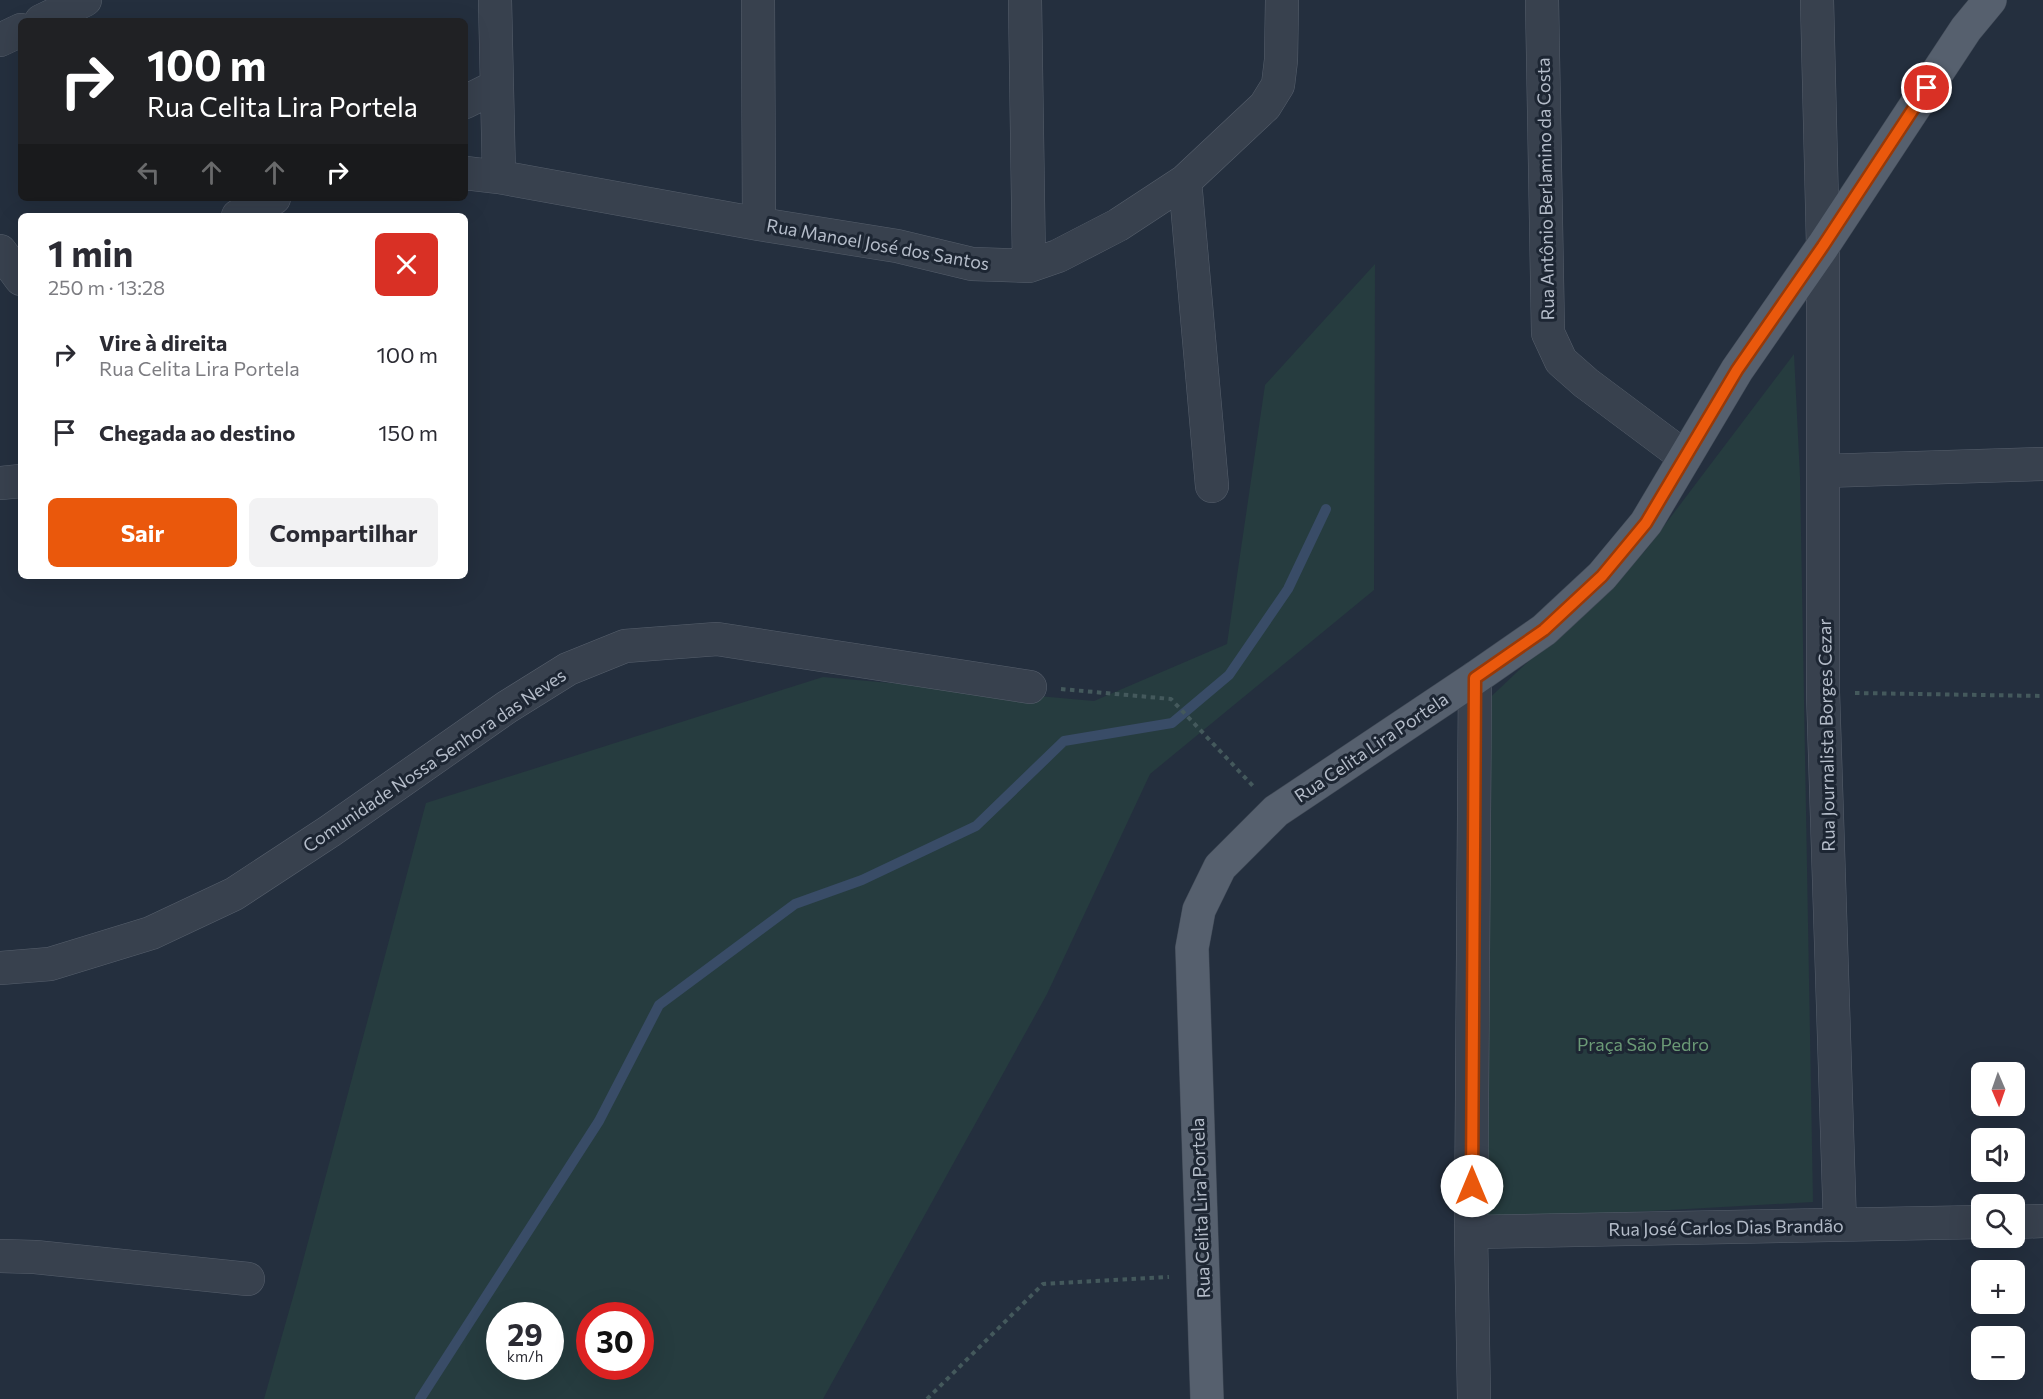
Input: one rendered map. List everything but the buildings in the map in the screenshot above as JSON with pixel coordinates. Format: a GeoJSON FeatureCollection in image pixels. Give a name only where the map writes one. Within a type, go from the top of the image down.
{"type":"FeatureCollection","features":[{"type":"Feature","properties":{"kind":"main road","name":"Rua Celita Lira Portela"},"geometry":{"type":"LineString","coordinates":[[1207,1399],[1192,948],[1199,910],[1220,867],[1276,811],[1544,630],[1602,576],[1646,523],[1737,370],[1823,246],[1966,29],[1990,0]]}},
{"type":"Feature","properties":{"kind":"street"},"geometry":{"type":"LineString","coordinates":[[46,18],[85,0]]}},
{"type":"Feature","properties":{"kind":"street"},"geometry":{"type":"LineString","coordinates":[[495,0],[500,177]]}},
{"type":"Feature","properties":{"kind":"street"},"geometry":{"type":"LineString","coordinates":[[758,0],[759,224]]}},
{"type":"Feature","properties":{"kind":"street"},"geometry":{"type":"LineString","coordinates":[[1024,0],[1029,266]]}},
{"type":"Feature","properties":{"kind":"street","name":"Rua Manoel José dos Santos"},"geometry":{"type":"LineString","coordinates":[[468,173],[897,246],[972,264],[1029,266],[1058,256],[1118,225],[1185,181],[1265,106],[1278,85],[1281,60],[1282,0]]}},
{"type":"Feature","properties":{"kind":"street","name":"Rua Antônio Berlamino da Costa"},"geometry":{"type":"LineString","coordinates":[[1542,0],[1548,333],[1561,361],[1586,383],[1685,457]]}},
{"type":"Feature","properties":{"kind":"street"},"geometry":{"type":"LineString","coordinates":[[1817,0],[1823,246]]}},
{"type":"Feature","properties":{"kind":"street"},"geometry":{"type":"LineString","coordinates":[[0,40],[18,31]]}},
{"type":"Feature","properties":{"kind":"street"},"geometry":{"type":"LineString","coordinates":[[468,100],[497,86]]}},
{"type":"Feature","properties":{"kind":"street"},"geometry":{"type":"LineString","coordinates":[[1185,181],[1212,486]]}},
{"type":"Feature","properties":{"kind":"street"},"geometry":{"type":"LineString","coordinates":[[244,213],[269,201]]}},
{"type":"Feature","properties":{"kind":"street","name":"Rua Journalista Borges Cezar"},"geometry":{"type":"LineString","coordinates":[[1823,246],[1823,692],[1840,1225]]}},
{"type":"Feature","properties":{"kind":"street"},"geometry":{"type":"LineString","coordinates":[[0,250],[18,275]]}},
{"type":"Feature","properties":{"kind":"street"},"geometry":{"type":"LineString","coordinates":[[1823,471],[2043,464]]}},
{"type":"Feature","properties":{"kind":"street"},"geometry":{"type":"LineString","coordinates":[[0,483],[18,481]]}},
{"type":"Feature","properties":{"kind":"street","name":"Comunidade Nossa Senhora das Neves"},"geometry":{"type":"LineString","coordinates":[[0,968],[50,964],[151,933],[234,894],[330,831],[507,707],[568,669],[625,646],[717,639],[1030,687]]}},
{"type":"Feature","properties":{"kind":"street"},"geometry":{"type":"LineString","coordinates":[[1474,1399],[1471,1232],[1475,678]]}},
{"type":"Feature","properties":{"kind":"street"},"geometry":{"type":"LineString","coordinates":[[2025,1222],[2043,1221]]}},
{"type":"Feature","properties":{"kind":"street","name":"Rua José Carlos Dias Brandão"},"geometry":{"type":"LineString","coordinates":[[1471,1232],[1971,1222]]}},
{"type":"Feature","properties":{"kind":"street"},"geometry":{"type":"LineString","coordinates":[[0,1256],[34,1257],[248,1279]]}},
{"type":"Feature","properties":{"kind":"path"},"geometry":{"type":"LineString","coordinates":[[1030,687],[1171,699],[1276,811]]}},
{"type":"Feature","properties":{"kind":"path"},"geometry":{"type":"LineString","coordinates":[[1823,692],[2043,696]]}},
{"type":"Feature","properties":{"kind":"path"},"geometry":{"type":"LineString","coordinates":[[927,1399],[1043,1284],[1202,1276]]}},
{"type":"Feature","properties":{"kind":"green space"},"geometry":{"type":"Polygon","coordinates":[[[1375,264],[1374,590],[1150,774],[1047,994],[823,1399],[264,1399],[426,803],[823,677],[1094,701],[1227,644],[1265,385],[1375,264]]]}},
{"type":"Feature","properties":{"kind":"green space","name":"Praça São Pedro"},"geometry":{"type":"Polygon","coordinates":[[[1794,354],[1800,477],[1813,1202],[1474,1221],[1479,708],[1645,551],[1794,354]]]}},
{"type":"Feature","properties":{"kind":"waterway"},"geometry":{"type":"LineString","coordinates":[[420,1399],[599,1121],[659,1005],[795,904],[862,880],[976,826],[1064,741],[1172,723],[1229,675],[1288,589],[1326,509]]}},
{"type":"Feature","properties":{"kind":"route"},"geometry":{"type":"LineString","coordinates":[[1472,1186],[1475,678],[1544,630],[1602,576],[1646,523],[1737,370],[1823,246],[1927,88]]}}]}
